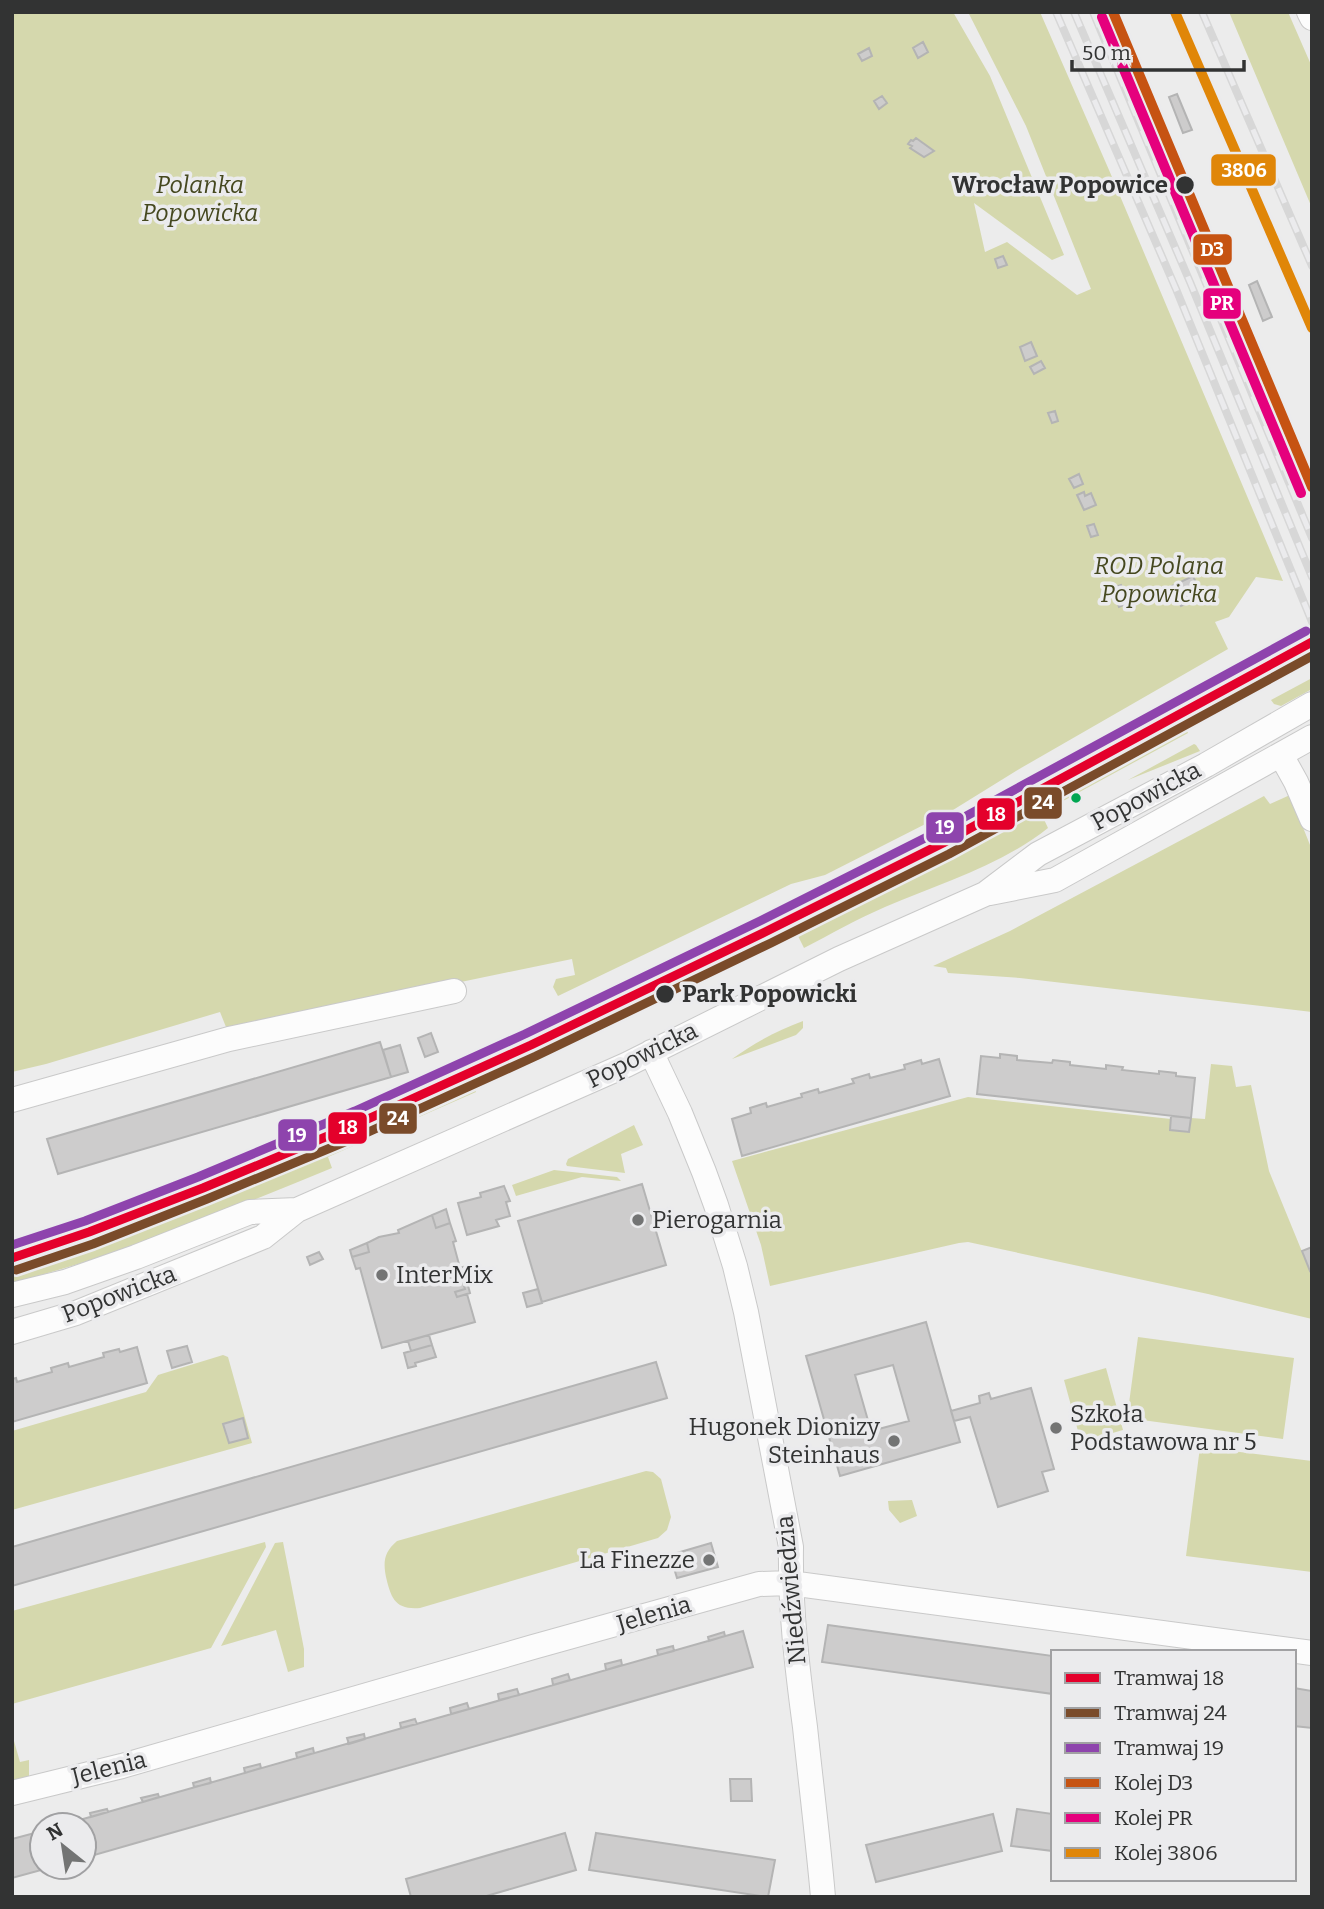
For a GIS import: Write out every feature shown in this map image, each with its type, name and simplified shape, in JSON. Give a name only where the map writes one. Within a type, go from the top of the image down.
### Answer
[{"type":"street","points":[[1309,12],[1312,18]]},
{"type":"street","name":"Popowicka","points":[[985,894],[1038,854],[1206,765],[1312,704]]},
{"type":"street","name":"Popowicka","points":[[12,1332],[76,1313],[263,1237],[297,1210],[651,1052],[839,959],[985,894],[1055,880],[1312,737]]},
{"type":"street","points":[[1281,755],[1312,819]]},
{"type":"street","points":[[12,1100],[229,1038],[454,991]]},
{"type":"street","name":"Niedźwiedzia","points":[[651,1052],[680,1113],[708,1183],[735,1266],[746,1312],[791,1547],[793,1629],[823,1897]]},
{"type":"street","name":"Popowicka","points":[[12,1295],[65,1282],[250,1212],[297,1210]]},
{"type":"street","name":"Jelenia","points":[[12,1793],[122,1766],[759,1584],[790,1583],[1290,1650]]},
{"type":"green space","name":"Park Popowicki","points":[[12,12],[953,12],[990,76],[1064,255],[1052,260],[974,203],[985,252],[1007,242],[1077,295],[1091,289],[1026,126],[968,12],[1040,12],[1283,581],[1256,577],[1229,617],[1215,622],[1228,649],[953,810],[825,875],[791,884],[558,996],[553,987],[556,979],[575,975],[572,959],[336,1008],[226,1027],[220,1012],[12,1072]]},
{"type":"green space","points":[[1229,12],[1288,12],[1312,67],[1312,208]]},
{"type":"green space","points":[[1233,666],[1239,677],[1200,698],[1197,691],[1199,685]]},
{"type":"green space","points":[[1312,678],[1312,689],[1281,706],[1271,700]]},
{"type":"green space","points":[[1171,700],[1188,733],[1041,813],[1048,828],[1030,841],[969,873],[875,912],[804,948],[786,912],[789,903],[837,887],[954,827]]},
{"type":"green space","points":[[1194,744],[1200,751],[1128,780]]},
{"type":"green space","points":[[1290,795],[1312,850],[1312,1012],[1020,978],[948,973],[946,968],[933,966],[1010,931],[1264,796],[1270,804]]},
{"type":"green space","points":[[803,1021],[803,1028],[796,1035],[732,1059],[766,1037]]},
{"type":"green space","points":[[462,1059],[476,1092],[328,1157],[332,1168],[134,1245],[12,1283],[12,1249],[103,1219],[408,1095]]},
{"type":"green space","points":[[1211,1064],[1232,1066],[1236,1087],[1251,1085],[1269,1171],[1312,1276],[1312,1319],[968,1242],[770,1286],[761,1245],[732,1161],[968,1097],[1171,1119],[1170,1130],[1188,1132],[1191,1118],[1205,1119]]},
{"type":"green space","points":[[634,1125],[643,1145],[621,1154],[625,1173],[567,1166],[568,1159]]},
{"type":"green space","points":[[554,1170],[617,1177],[621,1181],[582,1177],[516,1196],[512,1185]]},
{"type":"green space","points":[[1138,1337],[1294,1358],[1283,1439],[1127,1418]]},
{"type":"green space","points":[[223,1355],[228,1357],[252,1443],[12,1510],[12,1431],[146,1392],[158,1375]]},
{"type":"green space","points":[[1106,1368],[1123,1430],[1081,1442],[1064,1380]]},
{"type":"green space","points":[[1200,1447],[1312,1461],[1312,1572],[1186,1556]]},
{"type":"green space","points":[[646,1471],[653,1472],[661,1479],[671,1517],[667,1530],[658,1538],[420,1608],[405,1607],[392,1597],[385,1562],[389,1549],[397,1541]]},
{"type":"green space","points":[[912,1500],[917,1516],[900,1523],[889,1510],[888,1501]]},
{"type":"green space","points":[[265,1542],[266,1547],[211,1648],[12,1704],[12,1611]]},
{"type":"green space","points":[[283,1542],[304,1649],[304,1667],[288,1672],[276,1630],[221,1646],[275,1543]]},
{"type":"green space","points":[[12,1734],[20,1762],[29,1760],[29,1782],[12,1784]]},
{"type":"building","points":[[923,42],[928,52],[918,58],[913,48]]},
{"type":"building","points":[[869,48],[872,56],[862,61],[858,54]]},
{"type":"building","points":[[1177,94],[1192,130],[1183,133],[1169,97]]},
{"type":"building","points":[[882,96],[887,103],[879,109],[874,101]]},
{"type":"building","points":[[916,138],[934,151],[924,157],[910,148],[912,146],[908,144]]},
{"type":"building","points":[[1003,256],[1007,265],[998,268],[995,259]]},
{"type":"building","points":[[1257,281],[1272,317],[1263,321],[1249,285]]},
{"type":"building","points":[[1031,342],[1037,356],[1025,361],[1020,347]]},
{"type":"building","points":[[1041,361],[1045,368],[1034,374],[1030,367]]},
{"type":"building","points":[[1055,411],[1058,421],[1052,423],[1048,413]]},
{"type":"building","points":[[1079,474],[1083,484],[1074,488],[1069,479]]},
{"type":"building","points":[[1084,492],[1085,496],[1091,493],[1096,505],[1084,510],[1077,495]]},
{"type":"building","points":[[1094,524],[1098,535],[1091,537],[1087,526]]},
{"type":"building","points":[[1193,576],[1202,596],[1181,606],[1172,586]]},
{"type":"building","points":[[1121,585],[1128,603],[1119,607],[1112,588]]},
{"type":"building","points":[[431,1033],[438,1052],[425,1057],[418,1038]]},
{"type":"building","points":[[380,1042],[391,1077],[58,1174],[47,1139]]},
{"type":"building","points":[[400,1045],[408,1072],[391,1077],[383,1050]]},
{"type":"building","points":[[1000,1054],[1017,1056],[1017,1060],[1052,1063],[1053,1060],[1106,1069],[1106,1065],[1123,1067],[1122,1070],[1159,1074],[1159,1071],[1195,1078],[1191,1118],[977,1094],[981,1056],[1000,1058]]},
{"type":"building","points":[[939,1059],[950,1096],[742,1156],[732,1119],[751,1113],[750,1108],[766,1103],[767,1107],[802,1097],[801,1094],[818,1089],[819,1093],[854,1083],[852,1079],[869,1074],[870,1078],[905,1069],[904,1065],[921,1060],[922,1064]]},
{"type":"building","points":[[1171,1116],[1191,1118],[1189,1132],[1170,1130]]},
{"type":"building","points":[[642,1184],[666,1265],[542,1302],[518,1221]]},
{"type":"building","points":[[504,1186],[510,1201],[506,1202],[510,1216],[496,1220],[499,1226],[467,1235],[458,1203],[481,1197],[480,1193]]},
{"type":"building","points":[[446,1209],[450,1223],[436,1228],[432,1215]]},
{"type":"building","points":[[432,1215],[436,1228],[450,1223],[460,1268],[449,1271],[451,1276],[460,1273],[465,1289],[455,1292],[457,1297],[467,1294],[475,1322],[382,1348],[360,1268],[356,1269],[352,1257],[369,1252],[367,1243],[379,1237],[399,1233],[398,1230]]},
{"type":"building","points":[[367,1243],[369,1252],[352,1257],[350,1250]]},
{"type":"building","points":[[1312,1247],[1312,1270],[1310,1271],[1302,1251]]},
{"type":"building","points":[[319,1252],[323,1259],[310,1265],[307,1257]]},
{"type":"building","points":[[463,1267],[470,1293],[457,1297],[455,1292],[465,1289],[460,1273],[451,1276],[449,1271]]},
{"type":"building","points":[[538,1289],[542,1303],[527,1307],[523,1293]]},
{"type":"building","points":[[926,1322],[960,1442],[840,1476],[806,1356]],"holes":[[[893,1365],[909,1421],[871,1431],[855,1375]]]},
{"type":"building","points":[[429,1335],[432,1345],[411,1351],[408,1341]]},
{"type":"building","points":[[432,1345],[436,1357],[408,1368],[404,1353]]},
{"type":"building","points":[[187,1346],[192,1362],[172,1368],[167,1351]]},
{"type":"building","points":[[137,1347],[147,1383],[12,1422],[12,1379],[16,1378],[17,1382],[52,1372],[51,1368],[68,1363],[69,1367],[104,1357],[103,1353]]},
{"type":"building","points":[[656,1362],[667,1398],[12,1586],[12,1547]]},
{"type":"building","points":[[1031,1388],[1054,1469],[1042,1472],[1048,1491],[998,1507],[970,1417],[954,1421],[951,1411],[980,1403],[979,1396],[989,1393],[991,1399]]},
{"type":"building","points":[[243,1418],[248,1438],[229,1443],[223,1424]]},
{"type":"building","points":[[711,1543],[718,1567],[677,1578],[670,1555]]},
{"type":"building","points":[[828,1625],[1051,1656],[1051,1694],[822,1662]]},
{"type":"building","points":[[743,1631],[753,1667],[98,1854],[98,1815]]},
{"type":"building","points":[[724,1632],[725,1636],[709,1641],[708,1637]]},
{"type":"building","points":[[673,1646],[674,1651],[658,1655],[657,1650]]},
{"type":"building","points":[[621,1660],[622,1665],[606,1670],[605,1664]]},
{"type":"building","points":[[568,1674],[570,1680],[553,1685],[552,1679]]},
{"type":"building","points":[[1296,1688],[1312,1691],[1312,1728],[1296,1726]]},
{"type":"building","points":[[517,1689],[519,1695],[499,1700],[498,1694]]},
{"type":"building","points":[[467,1703],[469,1709],[451,1714],[450,1708]]},
{"type":"building","points":[[415,1719],[417,1724],[401,1728],[400,1723]]},
{"type":"building","points":[[364,1734],[365,1739],[349,1744],[347,1738]]},
{"type":"building","points":[[313,1748],[314,1753],[297,1758],[296,1753]]},
{"type":"building","points":[[260,1764],[261,1768],[245,1773],[244,1768]]},
{"type":"building","points":[[210,1778],[211,1783],[194,1787],[193,1783]]},
{"type":"building","points":[[730,1779],[751,1779],[752,1801],[731,1801]]},
{"type":"building","points":[[158,1794],[159,1797],[143,1802],[141,1798]]},
{"type":"building","points":[[107,1809],[108,1812],[98,1815],[98,1811]]},
{"type":"building","points":[[1017,1809],[1051,1814],[1051,1851],[1011,1846]]},
{"type":"building","points":[[993,1814],[1002,1851],[876,1882],[866,1845]]},
{"type":"building","points":[[565,1833],[576,1870],[483,1897],[411,1897],[406,1879]]},
{"type":"building","points":[[596,1833],[775,1860],[768,1897],[589,1870]]},
{"type":"building","points":[[28,1835],[28,1874],[12,1878],[12,1839]]},
{"type":"railway","points":[[1056,12],[1176,289],[1312,622]]},
{"type":"railway","points":[[1074,12],[1312,577]]},
{"type":"railway","points":[[1093,12],[1312,538]]},
{"type":"railway","points":[[1202,12],[1312,266]]},
{"type":"tram line","name":"19","points":[[12,1245],[85,1221],[198,1177],[355,1111],[525,1034],[937,832],[1306,631]]},
{"type":"tram line","name":"18","points":[[12,1258],[203,1188],[359,1123],[531,1045],[943,843],[1312,642]]},
{"type":"tram line","name":"24","points":[[16,1270],[93,1244],[207,1199],[364,1134],[536,1056],[949,854],[1312,656]]},
{"type":"rail line","name":"D3","points":[[1113,12],[1312,487]]},
{"type":"rail line","name":"3806","points":[[1175,12],[1312,328]]},
{"type":"rail line","name":"PR","points":[[1102,17],[1301,493]]},
{"type":"place","name":"Wrocław Popowice","points":[[1185,185]]},
{"type":"place","name":"Park Popowicki","points":[[665,994]]},
{"type":"place","name":"Pierogarnia","points":[[638,1220]]},
{"type":"place","name":"InterMix","points":[[382,1275]]},
{"type":"place","name":"Szkoła Podstawowa nr 5","points":[[1056,1428]]},
{"type":"place","name":"Hugonek Dionizy Steinhaus","points":[[894,1441]]},
{"type":"place","name":"La Finezze","points":[[709,1560]]},
{"type":"park label","name":"Polanka Popowicka","points":[[200,199]]},
{"type":"park label","name":"ROD Polana Popowicka","points":[[1159,580]]}]
